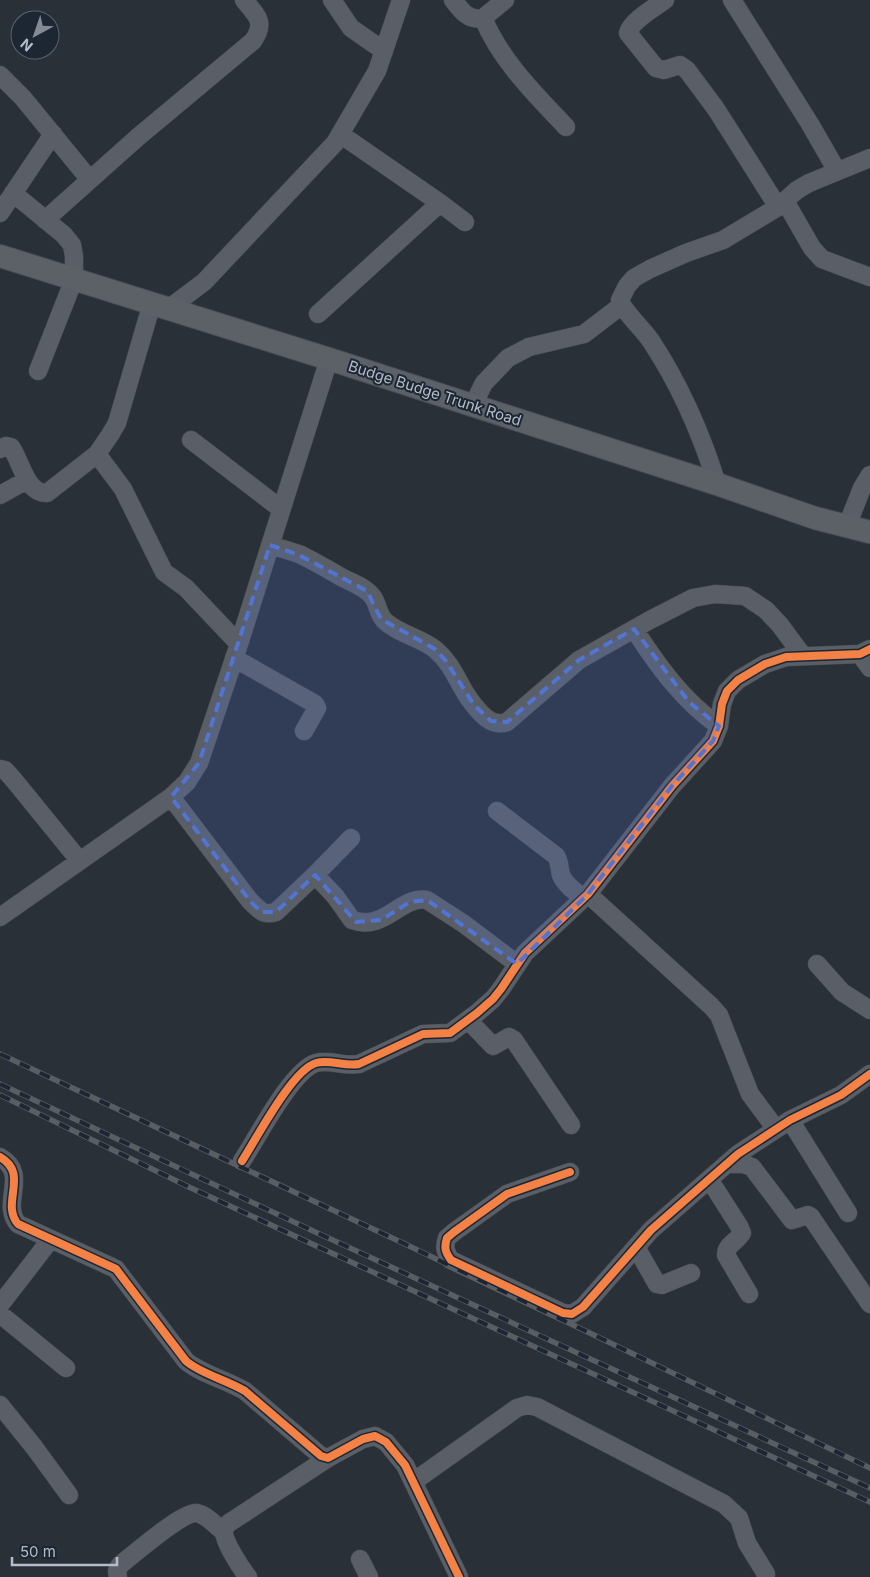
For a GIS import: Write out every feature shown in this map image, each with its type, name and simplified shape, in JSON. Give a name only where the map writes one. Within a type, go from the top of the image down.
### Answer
[{"type":"main road","name":"Budge Budge Trunk Road","points":[[0,256],[473,405],[717,484],[815,518],[870,532]]},
{"type":"street","points":[[45,220],[253,41],[261,25],[244,0]]},
{"type":"street","points":[[332,0],[351,28],[384,51]]},
{"type":"street","points":[[0,450],[6,446],[11,447],[27,480],[41,493],[47,493],[97,454],[117,423],[160,306],[204,282],[335,143],[377,71],[401,0]]},
{"type":"street","points":[[453,0],[473,19],[482,18],[505,0]]},
{"type":"street","points":[[732,0],[838,172]]},
{"type":"street","points":[[657,2],[634,23],[628,33],[656,68],[664,70],[680,65],[687,70],[812,248],[822,259],[870,277]]},
{"type":"street","points":[[482,18],[490,35],[508,62],[566,127]]},
{"type":"street","points":[[0,75],[23,98],[90,180]]},
{"type":"street","points":[[0,213],[53,134]]},
{"type":"street","points":[[340,134],[465,222]]},
{"type":"street","points":[[717,484],[702,438],[671,374],[643,331],[622,305],[620,300],[621,294],[634,278],[670,260],[722,240],[782,204],[808,183],[870,158]]},
{"type":"street","points":[[13,192],[64,235],[72,245],[75,261],[74,279],[38,371]]},
{"type":"street","points":[[318,314],[440,203]]},
{"type":"street","points":[[473,405],[484,383],[508,358],[529,347],[584,334],[622,305]]},
{"type":"street","points":[[0,917],[171,797],[187,782],[199,763],[329,359]]},
{"type":"street","points":[[191,440],[281,509]]},
{"type":"street","points":[[97,454],[124,489],[164,572],[186,588],[236,651],[315,704],[317,708],[304,731]]},
{"type":"street","points":[[847,526],[862,488],[870,474]]},
{"type":"street","points":[[0,496],[27,480]]},
{"type":"street","points":[[270,545],[299,554],[354,582],[366,591],[376,602],[377,611],[381,619],[407,636],[435,649],[455,672],[464,692],[482,715],[491,721],[501,724],[506,722],[580,660],[693,598],[715,594],[744,596],[766,610],[780,625],[803,656]]},
{"type":"street","points":[[634,629],[657,665],[689,702],[719,726]]},
{"type":"street","points":[[242,1161],[289,1086],[306,1068],[321,1062],[354,1066],[424,1034],[450,1033],[492,999],[525,953],[585,896],[672,786],[713,741],[719,726],[722,704],[727,691],[738,680],[765,664],[786,657],[866,657]]},
{"type":"street","points":[[0,769],[5,770],[13,779],[79,860]]},
{"type":"street","points":[[171,797],[250,901],[261,912],[268,914],[276,912],[351,838]]},
{"type":"street","points":[[497,811],[556,856],[560,862],[562,876],[566,883],[585,896],[712,1006],[719,1015],[750,1094],[783,1125],[848,1213]]},
{"type":"street","points":[[315,875],[335,896],[352,920],[356,922],[376,921],[387,917],[410,902],[420,899],[427,900],[464,924],[517,964]]},
{"type":"street","points":[[818,964],[842,992],[870,1010]]},
{"type":"street","points":[[468,1020],[493,1046],[509,1037],[514,1040],[571,1125]]},
{"type":"street","points":[[570,1172],[518,1189],[497,1200],[448,1238],[445,1246],[446,1254],[451,1260],[563,1313],[572,1314],[583,1307],[651,1230],[738,1154],[783,1125],[841,1095],[870,1074]]},
{"type":"street","points":[[0,1157],[10,1166],[14,1178],[10,1211],[11,1218],[18,1224],[116,1269],[186,1361],[193,1367],[245,1391],[321,1456],[328,1458]]},
{"type":"street","points":[[726,1164],[743,1164],[752,1167],[792,1220],[805,1216],[811,1217],[870,1304]]},
{"type":"street","points":[[709,1179],[742,1233],[739,1238],[729,1245],[726,1255],[749,1294]]},
{"type":"street","points":[[0,1305],[51,1239]]},
{"type":"street","points":[[636,1247],[658,1284],[662,1285],[691,1273]]},
{"type":"street","points":[[0,1314],[66,1368]]},
{"type":"street","points":[[0,1405],[69,1495]]},
{"type":"street","points":[[414,1482],[517,1408],[527,1405],[537,1407],[724,1504],[740,1518],[747,1543],[766,1574]]},
{"type":"street","points":[[248,1577],[235,1559],[224,1532],[224,1527],[328,1458],[363,1439],[375,1436],[386,1442],[405,1465],[459,1577]]},
{"type":"street","points":[[118,1577],[117,1571],[120,1565],[172,1524],[194,1513],[202,1515],[224,1532]]},
{"type":"street","points":[[360,1559],[369,1577]]},
{"type":"highlighted area","points":[[270,545],[299,555],[367,591],[381,619],[435,649],[446,661],[474,705],[491,721],[507,722],[579,660],[634,629],[689,702],[719,726],[713,741],[672,786],[588,894],[517,964],[427,900],[410,902],[381,920],[356,922],[315,875],[276,912],[261,912],[250,901],[171,797],[199,763]]},
{"type":"railway","points":[[0,1054],[405,1244],[870,1468]]},
{"type":"railway","points":[[0,1084],[870,1488]]},
{"type":"railway","points":[[0,1095],[191,1188],[870,1502]]},
{"type":"cycle path","points":[[242,1161],[286,1091],[307,1068],[321,1062],[348,1065],[359,1064],[423,1034],[450,1033],[493,999],[525,953],[588,894],[672,786],[713,741],[719,726],[722,704],[727,691],[738,680],[765,664],[786,657],[860,654],[870,649]]},
{"type":"cycle path","points":[[570,1172],[507,1194],[454,1232],[447,1238],[446,1244],[446,1252],[451,1260],[563,1313],[572,1314],[583,1307],[651,1230],[738,1154],[790,1120],[841,1095],[870,1074]]},
{"type":"cycle path","points":[[0,1157],[9,1164],[13,1172],[12,1207],[13,1216],[18,1224],[116,1269],[186,1361],[192,1366],[245,1391],[321,1456],[328,1458],[363,1439],[375,1436],[386,1442],[405,1465],[459,1577]]}]
